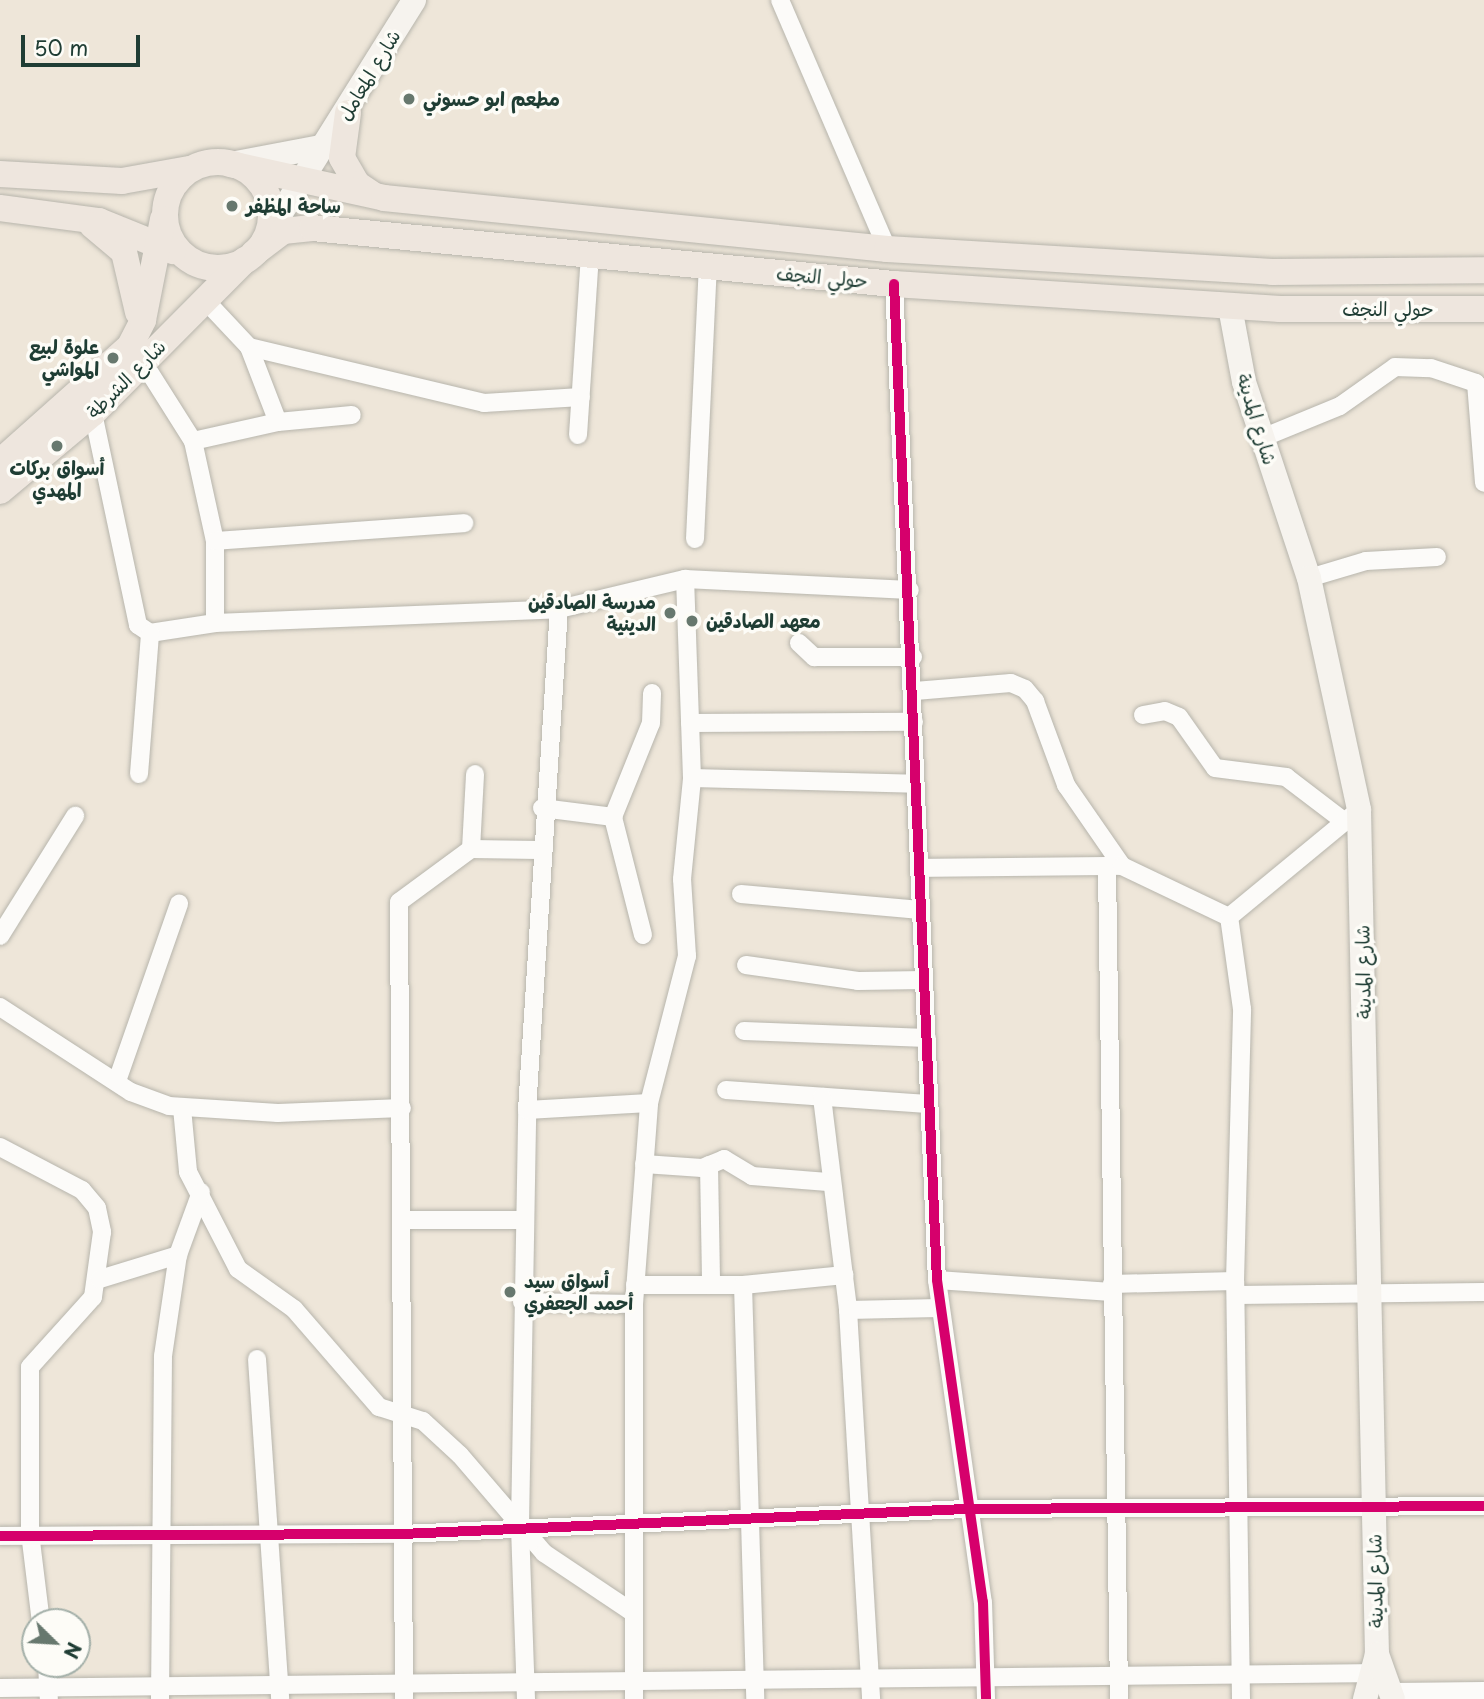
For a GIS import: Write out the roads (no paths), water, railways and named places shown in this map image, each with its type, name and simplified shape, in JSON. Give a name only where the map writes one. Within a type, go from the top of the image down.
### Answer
[{"type":"main road","name":"شارع المعامل","points":[[254,252],[301,176],[348,113],[414,0]]},
{"type":"main road","points":[[348,113],[341,158],[357,184],[384,198]]},
{"type":"main road","points":[[0,174],[121,181],[321,147]]},
{"type":"main road","points":[[0,208],[78,216],[159,243],[190,260],[218,268],[254,252],[270,218],[266,194],[252,175],[217,164]]},
{"type":"main road","points":[[190,260],[172,242],[166,204],[179,178],[217,164],[301,176],[384,198],[887,248],[1272,272],[1484,270]]},
{"type":"main road","name":"شارع الشرطة","points":[[0,491],[93,413],[136,354],[166,204]]},
{"type":"main road","points":[[78,216],[124,252],[135,278],[138,318],[136,354]]},
{"type":"main road","name":"حولي النجف","points":[[254,252],[283,231],[312,228],[932,287],[1230,307],[1484,309]]},
{"type":"main road","points":[[887,248],[899,262],[893,284]]},
{"type":"main road","points":[[932,287],[923,268],[934,251]]},
{"type":"main road","name":"شارع الشرطة","points":[[0,462],[204,299],[254,252]]},
{"type":"main road","name":"شارع المدينة","points":[[1230,307],[1262,438],[1309,578],[1351,750],[1371,1294],[1373,1510],[1384,1678],[1365,1699]]},
{"type":"street","points":[[780,0],[887,248]]},
{"type":"street","points":[[578,435],[590,254]]},
{"type":"street","points":[[695,539],[708,267]]},
{"type":"street","points":[[893,284],[915,691],[915,784],[937,1280],[966,1509],[982,1602],[986,1699]]},
{"type":"street","points":[[204,299],[249,347],[278,422]]},
{"type":"street","points":[[249,347],[484,403],[580,397]]},
{"type":"street","points":[[136,354],[193,441],[215,541],[215,623]]},
{"type":"street","points":[[1262,438],[1340,406],[1395,368],[1431,368],[1476,383],[1484,483]]},
{"type":"street","points":[[93,413],[138,625],[150,633],[215,623],[559,609],[685,579],[910,590]]},
{"type":"street","points":[[193,441],[278,422],[352,415]]},
{"type":"street","points":[[215,541],[464,523]]},
{"type":"street","points":[[1309,578],[1366,561],[1437,557]]},
{"type":"street","points":[[634,1699],[632,1612],[635,1285],[649,1103],[687,956],[682,879],[692,778],[685,579]]},
{"type":"street","points":[[527,1690],[520,1525],[527,1110],[541,808],[556,703],[559,609]]},
{"type":"street","points":[[139,774],[150,633]]},
{"type":"street","points":[[799,643],[814,657],[912,657]]},
{"type":"street","points":[[915,691],[1011,683],[1025,689],[1035,701],[1066,785],[1114,866],[1112,1288],[1119,1699]]},
{"type":"street","points":[[643,935],[613,817],[651,723],[652,693]]},
{"type":"street","points":[[1143,715],[1165,711],[1179,717],[1215,768],[1286,777],[1352,816],[1229,916]]},
{"type":"street","points":[[690,723],[914,722]]},
{"type":"street","points":[[471,849],[475,774]]},
{"type":"street","points":[[692,778],[915,784]]},
{"type":"street","points":[[541,808],[613,817]]},
{"type":"street","points":[[0,936],[75,816]]},
{"type":"street","points":[[405,1691],[399,902],[471,849],[539,850]]},
{"type":"street","points":[[919,868],[1114,866],[1229,916]]},
{"type":"street","points":[[741,894],[920,910]]},
{"type":"street","points":[[117,1081],[179,904]]},
{"type":"street","points":[[1229,916],[1242,1009],[1236,1288],[1241,1699]]},
{"type":"street","points":[[746,965],[858,981],[923,980]]},
{"type":"street","points":[[0,1007],[143,1098],[182,1108],[402,1108]]},
{"type":"street","points":[[744,1031],[927,1038]]},
{"type":"street","points":[[726,1090],[928,1104]]},
{"type":"street","points":[[822,1097],[828,1182],[845,1275],[848,1310],[863,1513],[871,1699]]},
{"type":"street","points":[[527,1110],[649,1103]]},
{"type":"street","points":[[182,1108],[188,1172],[201,1192],[232,1262],[294,1309],[373,1402],[429,1426],[460,1455],[544,1553],[600,1584],[610,1599],[632,1612]]},
{"type":"street","points":[[0,1147],[91,1198],[101,1220],[100,1279],[80,1318],[32,1361],[30,1533],[39,1608]]},
{"type":"street","points":[[645,1164],[709,1164],[724,1159],[752,1176],[828,1182]]},
{"type":"street","points":[[709,1164],[712,1285]]},
{"type":"street","points":[[160,1692],[161,1390],[178,1255],[201,1192]]},
{"type":"street","points":[[403,1220],[524,1220]]},
{"type":"street","points":[[100,1279],[178,1255]]},
{"type":"street","points":[[635,1285],[743,1285],[845,1275]]},
{"type":"street","points":[[937,1280],[1112,1288],[1236,1288],[1371,1294],[1484,1292]]},
{"type":"street","points":[[743,1285],[753,1516],[755,1699]]},
{"type":"street","points":[[522,1302],[634,1304]]},
{"type":"street","points":[[848,1310],[939,1308]]},
{"type":"street","points":[[257,1359],[280,1692]]},
{"type":"street","points":[[0,1536],[30,1533],[402,1534],[520,1525],[966,1509],[1373,1510],[1484,1506]]},
{"type":"street","points":[[0,1688],[49,1693],[527,1690],[634,1681],[1240,1674],[1384,1678],[1484,1691]]},
{"type":"place","name":"مطعم ابو حسوني","points":[[409,99]]},
{"type":"place","name":"ساحة المظفر","points":[[232,206]]},
{"type":"place","name":"علوة لبيع المواشي","points":[[113,358]]},
{"type":"place","name":"أسواق بركات المهدي","points":[[57,446]]},
{"type":"place","name":"مدرسة الصادقين الدينية","points":[[670,613]]},
{"type":"place","name":"معهد الصادقين","points":[[692,621]]},
{"type":"place","name":"أسواق سيد أحمد الجعفري","points":[[510,1292]]}]
